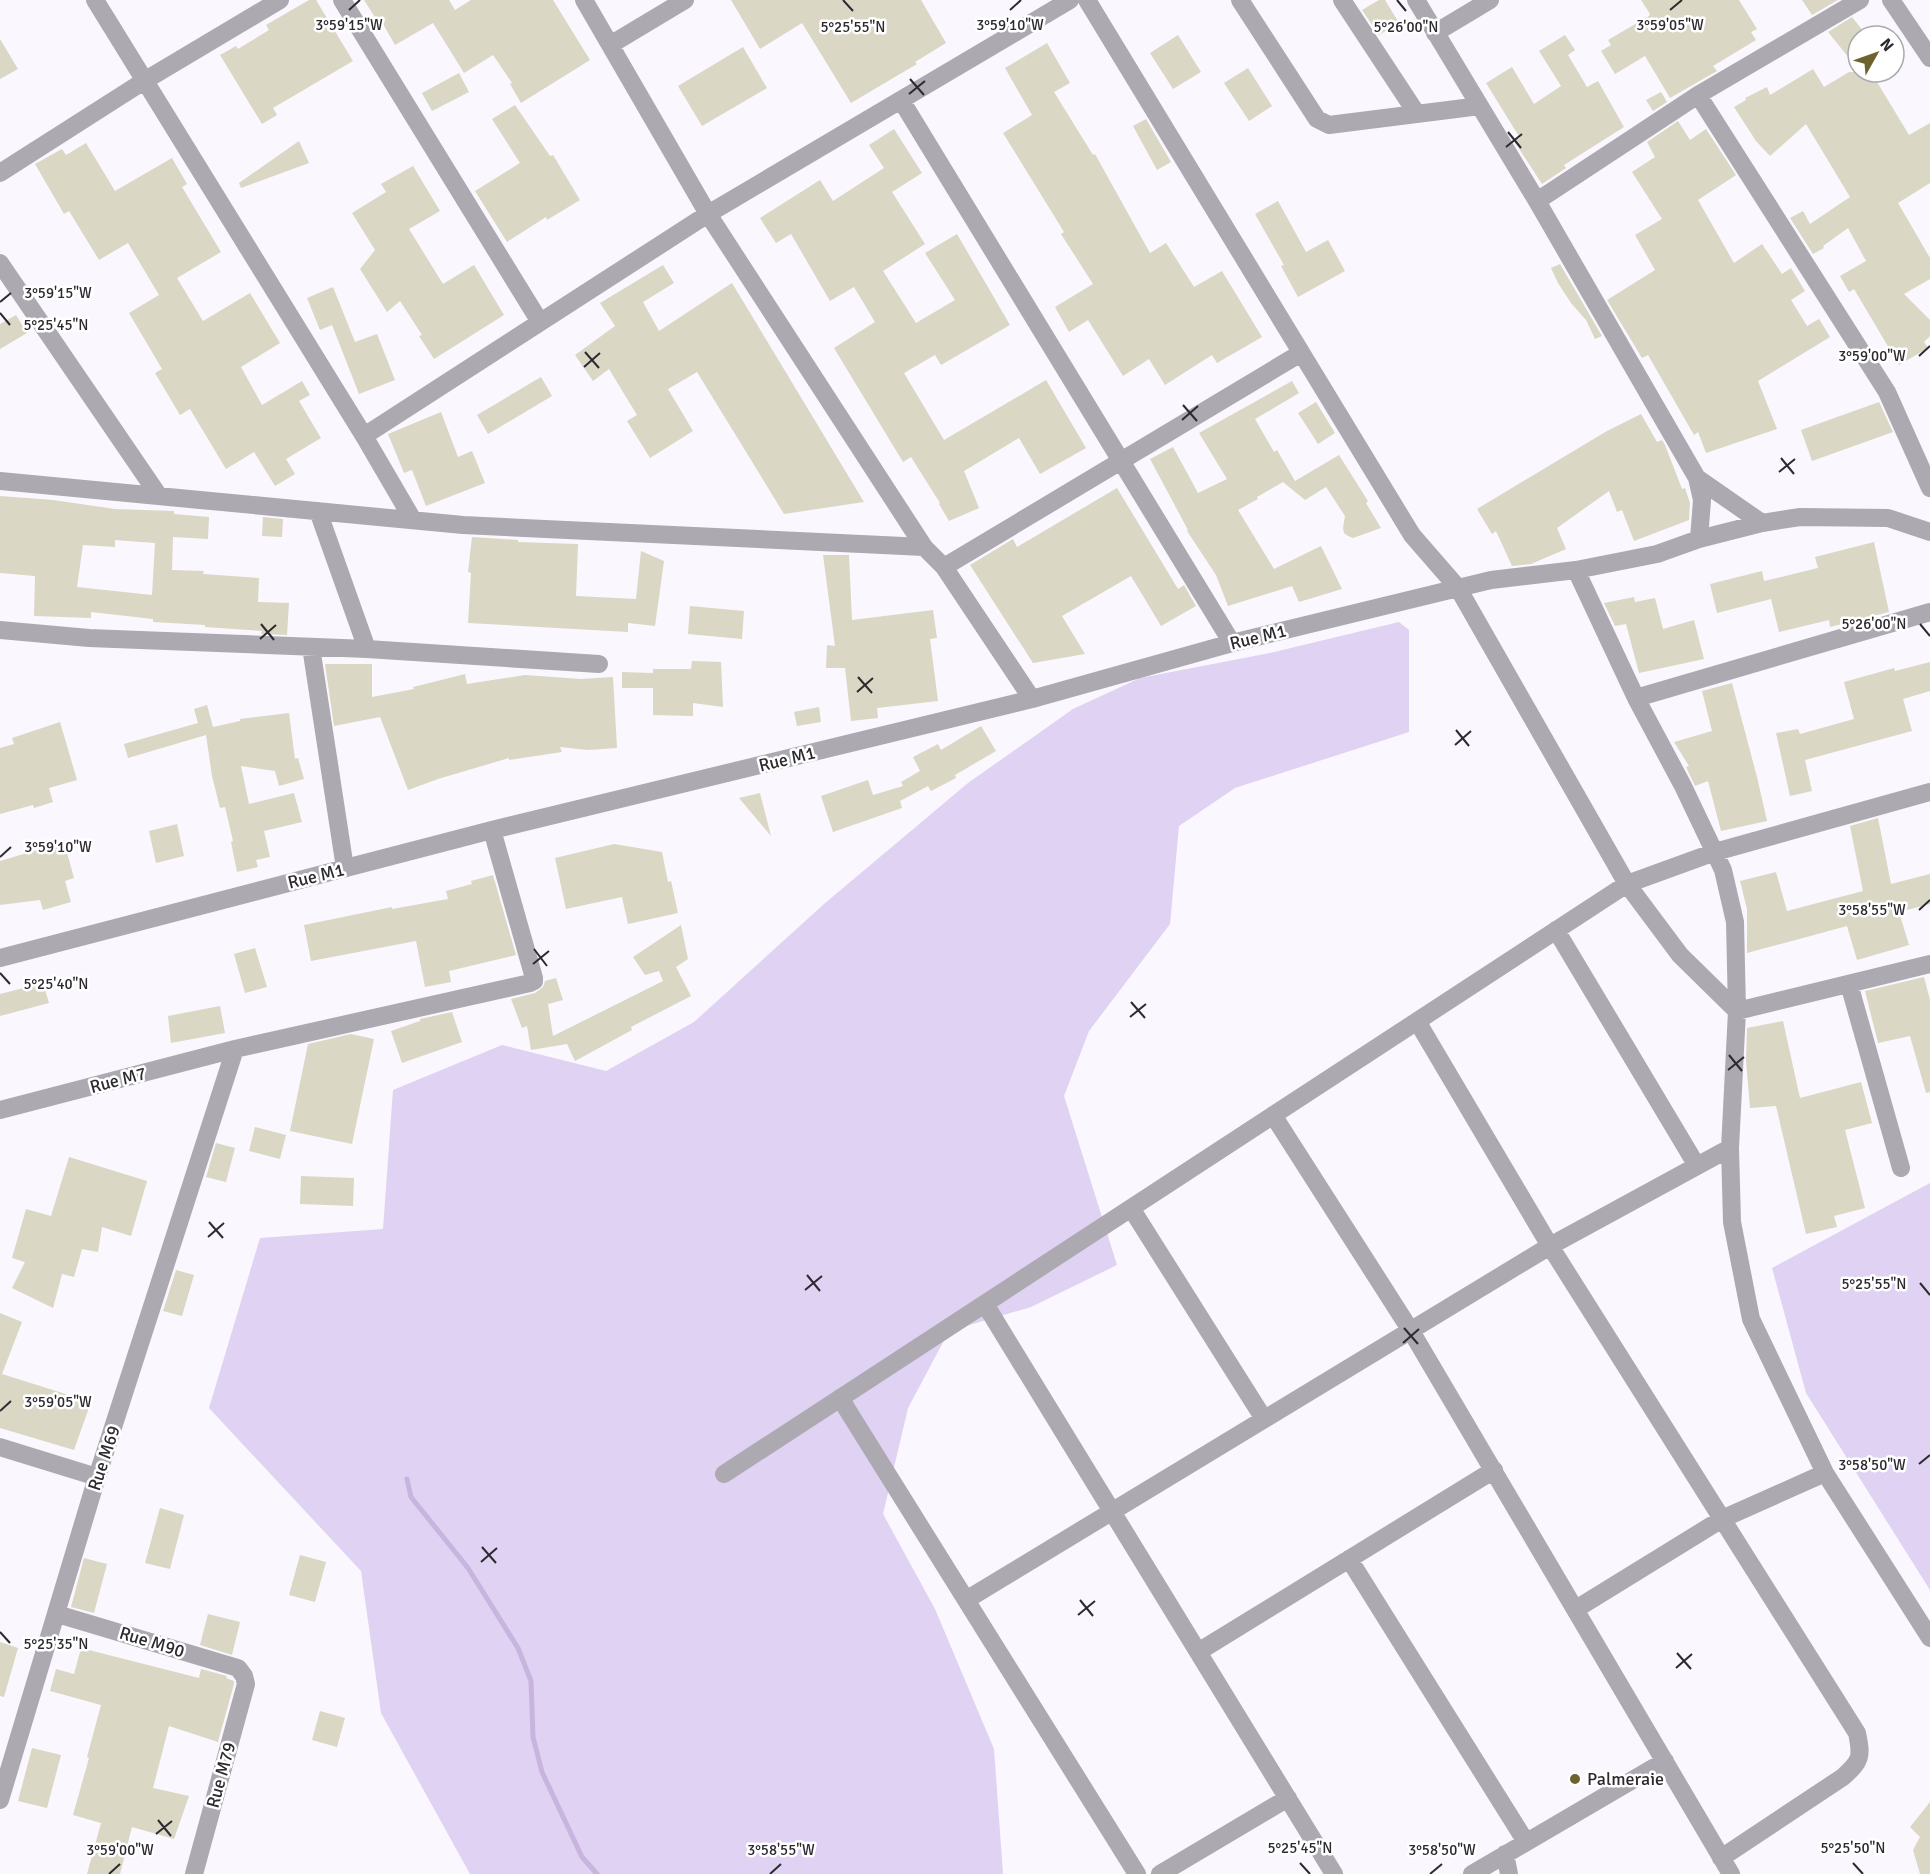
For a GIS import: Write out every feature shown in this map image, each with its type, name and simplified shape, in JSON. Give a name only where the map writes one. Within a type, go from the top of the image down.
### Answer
[{"type":"street","points":[[95,0],[364,436],[413,520]]},
{"type":"street","points":[[0,173],[144,81],[280,0]]},
{"type":"street","points":[[342,0],[540,322]]},
{"type":"street","points":[[584,0],[708,214],[924,547],[944,567],[1032,699]]},
{"type":"street","points":[[610,45],[685,0]]},
{"type":"street","points":[[364,436],[708,214],[1070,0]]},
{"type":"street","points":[[1087,0],[1412,535],[1458,588],[1628,884],[1680,955],[1737,1011]]},
{"type":"street","points":[[1240,0],[1317,119],[1329,125],[1480,106]]},
{"type":"street","points":[[1342,0],[1417,114]]},
{"type":"street","points":[[1416,0],[1537,201],[1697,478],[1702,500],[1699,539]]},
{"type":"street","points":[[1435,33],[1490,0]]},
{"type":"street","points":[[1537,201],[1698,94],[1860,0]]},
{"type":"street","points":[[1891,0],[1930,58]]},
{"type":"street","points":[[1698,94],[1887,392],[1930,488]]},
{"type":"street","points":[[901,100],[1233,643]]},
{"type":"street","points":[[0,263],[159,496]]},
{"type":"street","points":[[944,567],[1301,353]]},
{"type":"street","points":[[1697,478],[1762,523]]},
{"type":"street","points":[[0,481],[463,525],[924,547]]},
{"type":"street","points":[[318,511],[367,649]]},
{"type":"street","name":"Rue M1","points":[[0,958],[492,830],[1032,699],[1233,643],[1491,580],[1576,570],[1658,554],[1699,539],[1762,523],[1800,517],[1887,518],[1930,532]]},
{"type":"street","points":[[1576,570],[1636,698],[1715,852],[1723,870],[1735,921],[1737,1011],[1730,1148],[1732,1222],[1751,1320],[1825,1473],[1930,1638]]},
{"type":"street","points":[[1636,698],[1930,612]]},
{"type":"street","points":[[0,630],[89,638],[367,649],[599,663]]},
{"type":"street","points":[[311,647],[345,868]]},
{"type":"street","points":[[724,1474],[1628,884],[1715,852],[1930,792]]},
{"type":"street","name":"Rue M7","points":[[0,1110],[235,1049],[534,981],[492,830]]},
{"type":"street","points":[[1556,930],[1697,1166]]},
{"type":"street","points":[[1737,1011],[1930,964]]},
{"type":"street","points":[[1850,984],[1901,1168]]},
{"type":"street","points":[[1418,1021],[1550,1246],[1857,1733],[1861,1751],[1857,1764],[1843,1778],[1721,1858]]},
{"type":"street","name":"Rue M69","points":[[0,1800],[97,1477],[235,1049]]},
{"type":"street","points":[[1273,1115],[1412,1331],[1731,1874]]},
{"type":"street","points":[[966,1600],[1550,1246],[1730,1148]]},
{"type":"street","points":[[1131,1208],[1264,1419]]},
{"type":"street","points":[[985,1304],[1335,1874]]},
{"type":"street","points":[[840,1398],[1137,1874]]},
{"type":"street","points":[[0,1448],[97,1477]]},
{"type":"street","points":[[1198,1652],[1494,1470]]},
{"type":"street","points":[[1576,1609],[1722,1520],[1825,1473]]},
{"type":"street","points":[[1349,1559],[1526,1842]]},
{"type":"street","name":"Rue M90","points":[[57,1614],[238,1668],[244,1676]]},
{"type":"street","name":"Rue M79","points":[[194,1874],[246,1684],[244,1676]]},
{"type":"street","points":[[1472,1874],[1665,1761]]},
{"type":"street","points":[[1160,1874],[1288,1798]]},
{"type":"street","points":[[1505,1854],[1509,1874]]},
{"type":"shaded area","points":[[1399,622],[1409,630],[1409,732],[1235,788],[1179,826],[1170,924],[1089,1031],[1064,1096],[1117,1265],[1031,1307],[949,1331],[908,1408],[883,1514],[935,1609],[994,1749],[1003,1874],[470,1874],[381,1713],[361,1571],[209,1408],[260,1238],[383,1229],[393,1090],[502,1045],[606,1071],[694,1022],[824,904],[968,783],[1073,709],[1140,678],[1270,653]]},
{"type":"shaded area","points":[[1930,1183],[1930,1590],[1806,1393],[1772,1268]]},
{"type":"building","points":[[309,0],[316,0],[353,61],[273,108],[277,115],[262,124],[220,55],[236,46],[238,49],[269,30],[266,25]]},
{"type":"building","points":[[364,0],[449,0],[455,10],[471,0],[553,0],[590,60],[521,103],[510,84],[512,83],[493,55],[464,73],[433,23],[395,45],[379,17],[376,19]]},
{"type":"building","points":[[731,0],[921,0],[946,43],[915,62],[917,64],[851,103],[802,23],[760,49]]},
{"type":"building","points":[[1379,0],[1385,0],[1399,23],[1379,35],[1362,10]]},
{"type":"building","points":[[1641,0],[1739,0],[1757,29],[1751,32],[1756,40],[1713,66],[1717,71],[1670,98],[1645,56],[1615,74],[1601,51],[1611,45],[1608,40],[1649,16]]},
{"type":"building","points":[[1802,0],[1838,0],[1812,15]]},
{"type":"building","points":[[1852,17],[1858,24],[1846,24],[1846,54],[1828,32]]},
{"type":"building","points":[[1178,35],[1201,72],[1173,89],[1150,53]]},
{"type":"building","points":[[1565,35],[1575,50],[1568,55],[1587,87],[1598,81],[1624,127],[1564,165],[1566,168],[1542,184],[1514,141],[1520,138],[1486,83],[1512,67],[1534,104],[1561,86],[1539,51]]},
{"type":"building","points":[[0,39],[18,69],[0,79]]},
{"type":"building","points":[[1047,43],[1070,83],[1054,92],[1093,155],[1095,154],[1150,253],[1166,243],[1194,287],[1222,271],[1262,337],[1217,363],[1212,355],[1165,385],[1149,359],[1123,376],[1088,320],[1069,332],[1055,307],[1093,284],[1061,234],[1064,232],[1003,133],[1032,115],[1005,68]]},
{"type":"building","points":[[743,47],[767,88],[702,126],[678,86]]},
{"type":"building","points":[[1248,68],[1272,106],[1249,121],[1224,83]]},
{"type":"building","points":[[1813,69],[1824,87],[1846,74],[1846,84],[1878,84],[1909,135],[1930,123],[1930,183],[1898,203],[1930,258],[1930,279],[1904,294],[1930,320],[1930,336],[1924,342],[1928,348],[1899,365],[1854,289],[1849,292],[1840,276],[1866,261],[1848,228],[1813,254],[1790,218],[1803,211],[1810,224],[1850,197],[1806,124],[1770,156],[1756,141],[1734,107],[1746,100],[1745,98],[1767,87],[1770,95]]},
{"type":"building","points":[[459,73],[469,92],[432,111],[422,93]]},
{"type":"building","points":[[1661,92],[1667,102],[1653,111],[1646,100]]},
{"type":"building","points":[[515,105],[550,156],[553,155],[580,200],[547,220],[546,217],[507,242],[475,191],[520,163],[492,119]]},
{"type":"building","points":[[1146,119],[1171,162],[1157,170],[1133,126]]},
{"type":"building","points":[[1678,121],[1690,140],[1706,129],[1736,175],[1698,200],[1734,263],[1762,244],[1782,274],[1791,268],[1805,291],[1791,300],[1807,326],[1819,319],[1830,337],[1758,381],[1777,429],[1706,453],[1698,432],[1694,435],[1648,355],[1642,358],[1607,300],[1655,270],[1635,235],[1662,219],[1632,172],[1655,157],[1647,142]]},
{"type":"building","points":[[894,129],[922,173],[892,192],[925,244],[883,271],[916,323],[955,300],[925,253],[957,234],[1010,325],[941,365],[935,355],[904,373],[944,440],[1046,380],[1086,448],[1040,474],[1019,438],[964,471],[979,508],[949,521],[911,457],[903,462],[834,348],[875,322],[854,287],[830,301],[791,234],[776,243],[760,218],[820,180],[833,201],[884,168],[869,145]]},
{"type":"building","points":[[299,141],[309,163],[241,188],[239,183]]},
{"type":"building","points":[[86,143],[115,191],[172,158],[187,184],[182,187],[221,252],[177,278],[203,321],[250,293],[280,343],[241,367],[262,405],[302,381],[310,395],[299,401],[321,438],[286,459],[295,474],[275,486],[254,452],[226,469],[190,409],[180,415],[155,373],[162,369],[129,313],[159,295],[128,243],[99,260],[69,211],[64,214],[35,164],[62,149],[66,155]]},
{"type":"building","points":[[413,166],[440,211],[409,229],[443,284],[474,265],[504,315],[434,359],[400,301],[387,312],[360,269],[375,250],[352,213],[386,192],[381,184]]},
{"type":"building","points":[[1278,201],[1306,252],[1328,240],[1345,271],[1298,297],[1281,266],[1284,265],[1255,214]]},
{"type":"building","points":[[1560,264],[1602,336],[1595,339],[1586,320],[1558,283],[1551,268]]},
{"type":"building","points":[[663,265],[674,283],[643,302],[659,331],[732,283],[864,502],[784,514],[697,372],[668,389],[693,431],[650,458],[627,421],[637,415],[609,369],[593,381],[575,355],[615,326],[600,303]]},
{"type":"building","points":[[333,287],[355,342],[377,334],[395,380],[359,394],[332,325],[320,330],[307,298]]},
{"type":"building","points":[[16,315],[27,333],[0,349],[0,324]]},
{"type":"building","points":[[541,377],[552,396],[488,434],[477,415]]},
{"type":"building","points":[[1292,381],[1299,393],[1255,419],[1274,452],[1277,450],[1295,481],[1339,455],[1368,501],[1366,503],[1381,528],[1353,538],[1348,536],[1344,533],[1343,528],[1345,516],[1326,487],[1305,500],[1283,482],[1238,510],[1274,569],[1321,546],[1342,589],[1299,602],[1292,586],[1228,606],[1216,575],[1187,531],[1150,459],[1173,447],[1198,493],[1227,479],[1199,433]]},
{"type":"building","points":[[1316,402],[1335,433],[1318,444],[1298,413]]},
{"type":"building","points":[[1879,402],[1893,432],[1812,461],[1801,430]]},
{"type":"building","points":[[441,412],[458,457],[472,451],[485,483],[426,506],[412,470],[404,473],[388,434]]},
{"type":"building","points":[[1641,414],[1657,442],[1662,440],[1665,445],[1682,489],[1685,488],[1690,503],[1689,520],[1634,541],[1622,510],[1617,512],[1609,491],[1557,528],[1566,549],[1531,564],[1512,566],[1496,531],[1492,534],[1477,509],[1607,431]]},
{"type":"building","points":[[1117,488],[1178,589],[1184,585],[1196,606],[1161,626],[1131,576],[1062,616],[1085,654],[1033,663],[970,565],[1013,539],[1017,547]]},
{"type":"building","points":[[0,496],[53,500],[115,509],[174,511],[174,514],[209,517],[208,539],[173,537],[172,570],[204,571],[203,574],[259,578],[258,602],[289,603],[287,635],[261,634],[262,631],[205,627],[205,625],[153,622],[153,619],[91,612],[91,618],[34,616],[35,576],[0,573]],"holes":[[[115,540],[155,543],[152,595],[77,587],[83,545],[115,547]]]},
{"type":"building","points":[[263,517],[283,519],[282,537],[262,536]]},
{"type":"building","points":[[472,537],[518,540],[518,542],[578,544],[576,596],[636,599],[641,551],[664,561],[655,626],[628,623],[628,632],[468,623],[471,573],[468,572]]},
{"type":"building","points":[[1874,542],[1889,612],[1830,627],[1829,620],[1779,632],[1771,599],[1717,613],[1710,584],[1762,571],[1764,581],[1818,568],[1815,557]]},
{"type":"building","points":[[823,555],[849,555],[852,620],[933,610],[937,638],[930,639],[938,701],[877,708],[878,718],[851,721],[845,668],[826,668],[827,645],[835,646]]},
{"type":"building","points":[[1634,597],[1635,602],[1655,598],[1663,629],[1694,620],[1704,659],[1639,673],[1626,624],[1615,626],[1604,603]]},
{"type":"building","points":[[690,606],[744,611],[742,639],[688,634]]},
{"type":"building","points":[[692,661],[721,662],[723,707],[693,703],[693,716],[653,715],[653,688],[622,688],[622,672],[653,673],[653,669],[691,669]]},
{"type":"building","points":[[1930,662],[1930,691],[1903,699],[1912,731],[1805,760],[1812,791],[1790,796],[1776,733],[1798,729],[1800,734],[1854,719],[1844,682],[1894,668],[1895,671]]},
{"type":"building","points":[[325,664],[372,664],[372,697],[414,689],[413,687],[465,674],[467,684],[525,675],[581,679],[613,677],[617,748],[588,750],[560,747],[562,752],[509,760],[509,758],[408,790],[380,717],[334,726]]},
{"type":"building","points":[[1732,683],[1767,821],[1721,831],[1708,781],[1695,786],[1686,767],[1689,766],[1674,742],[1712,731],[1702,691]]},
{"type":"building","points":[[207,705],[213,727],[240,721],[240,719],[289,713],[295,759],[298,758],[304,779],[279,786],[275,771],[241,766],[249,804],[294,793],[302,822],[264,831],[270,857],[256,860],[258,867],[237,872],[225,807],[220,808],[212,776],[206,735],[128,758],[124,744],[198,723],[194,709]]},
{"type":"building","points":[[819,707],[821,722],[797,726],[794,712]]},
{"type":"building","points":[[60,722],[77,780],[49,788],[53,802],[0,814],[0,748],[14,744],[12,738]]},
{"type":"building","points":[[981,726],[996,751],[955,775],[956,778],[931,791],[928,786],[900,801],[902,808],[833,832],[821,796],[868,780],[873,795],[903,786],[901,782],[920,771],[913,757],[938,744],[941,750]]},
{"type":"building","points":[[760,793],[771,836],[739,798]]},
{"type":"building","points":[[1878,818],[1891,884],[1930,874],[1930,904],[1899,912],[1909,945],[1857,960],[1847,926],[1747,953],[1747,909],[1740,881],[1776,872],[1787,911],[1863,891],[1850,826]]},
{"type":"building","points":[[177,824],[184,856],[156,863],[149,831]]},
{"type":"building","points":[[64,842],[74,878],[65,881],[71,902],[43,910],[40,900],[0,905],[0,861]]},
{"type":"building","points":[[614,844],[662,852],[668,882],[671,881],[678,913],[628,924],[622,897],[566,909],[555,858]]},
{"type":"building","points":[[493,875],[516,955],[449,971],[451,982],[425,987],[416,941],[311,961],[304,925],[392,907],[392,909],[448,899],[446,891]]},
{"type":"building","points":[[681,925],[688,959],[676,967],[691,996],[631,1027],[632,1030],[575,1061],[567,1044],[531,1050],[527,1026],[522,1028],[511,999],[535,993],[543,987],[545,981],[556,978],[563,1000],[548,1004],[553,1036],[663,981],[659,971],[645,975],[633,957]]},
{"type":"building","points":[[255,948],[267,987],[245,993],[234,954]]},
{"type":"building","points":[[1924,977],[1930,1000],[1930,1092],[1926,1093],[1910,1036],[1878,1043],[1865,991]]},
{"type":"building","points":[[43,983],[49,1003],[0,1016],[0,994]]},
{"type":"building","points":[[220,1006],[225,1033],[171,1043],[168,1016]]},
{"type":"building","points":[[452,1012],[462,1042],[402,1063],[391,1031],[420,1021],[420,1019]]},
{"type":"building","points":[[1783,1021],[1800,1098],[1861,1082],[1872,1123],[1845,1130],[1865,1208],[1834,1216],[1837,1227],[1806,1234],[1776,1106],[1750,1108],[1746,1061],[1747,1028]]},
{"type":"building","points":[[351,1034],[374,1039],[352,1144],[290,1131],[308,1044]]},
{"type":"building","points":[[255,1127],[286,1135],[280,1159],[249,1151]]},
{"type":"building","points":[[216,1143],[235,1148],[226,1182],[206,1177]]},
{"type":"building","points":[[69,1157],[147,1181],[131,1236],[102,1227],[98,1252],[82,1249],[74,1277],[62,1274],[53,1308],[12,1288],[25,1262],[12,1258],[26,1209],[51,1216]]},
{"type":"building","points":[[301,1176],[354,1178],[353,1206],[300,1204]]},
{"type":"building","points":[[176,1270],[194,1275],[182,1316],[163,1311]]},
{"type":"building","points":[[0,1313],[22,1322],[2,1374],[91,1402],[74,1450],[0,1428]]},
{"type":"building","points":[[160,1508],[184,1515],[170,1569],[145,1563]]},
{"type":"building","points":[[300,1555],[326,1562],[315,1602],[289,1595]]},
{"type":"building","points":[[84,1558],[107,1564],[94,1613],[71,1607]]},
{"type":"building","points":[[208,1614],[240,1622],[232,1655],[200,1645]]},
{"type":"building","points":[[0,1642],[18,1648],[4,1697],[0,1696]]},
{"type":"building","points":[[81,1648],[199,1678],[201,1669],[227,1676],[226,1678],[234,1681],[218,1742],[169,1726],[153,1788],[189,1796],[174,1839],[132,1827],[120,1874],[87,1874],[101,1823],[73,1815],[101,1705],[50,1691],[56,1669],[74,1674]]},
{"type":"building","points":[[320,1711],[345,1718],[337,1747],[312,1740]]},
{"type":"building","points":[[32,1748],[61,1755],[47,1808],[18,1801]]},
{"type":"building","points":[[1930,1802],[1930,1874],[1920,1874],[1913,1850],[1920,1837],[1910,1827]]},
{"type":"waterway","points":[[407,1479],[411,1497],[468,1568],[518,1648],[531,1681],[533,1737],[542,1772],[582,1857],[597,1874]]},
{"type":"place","name":"Palmeraie","points":[[1575,1779]]}]
